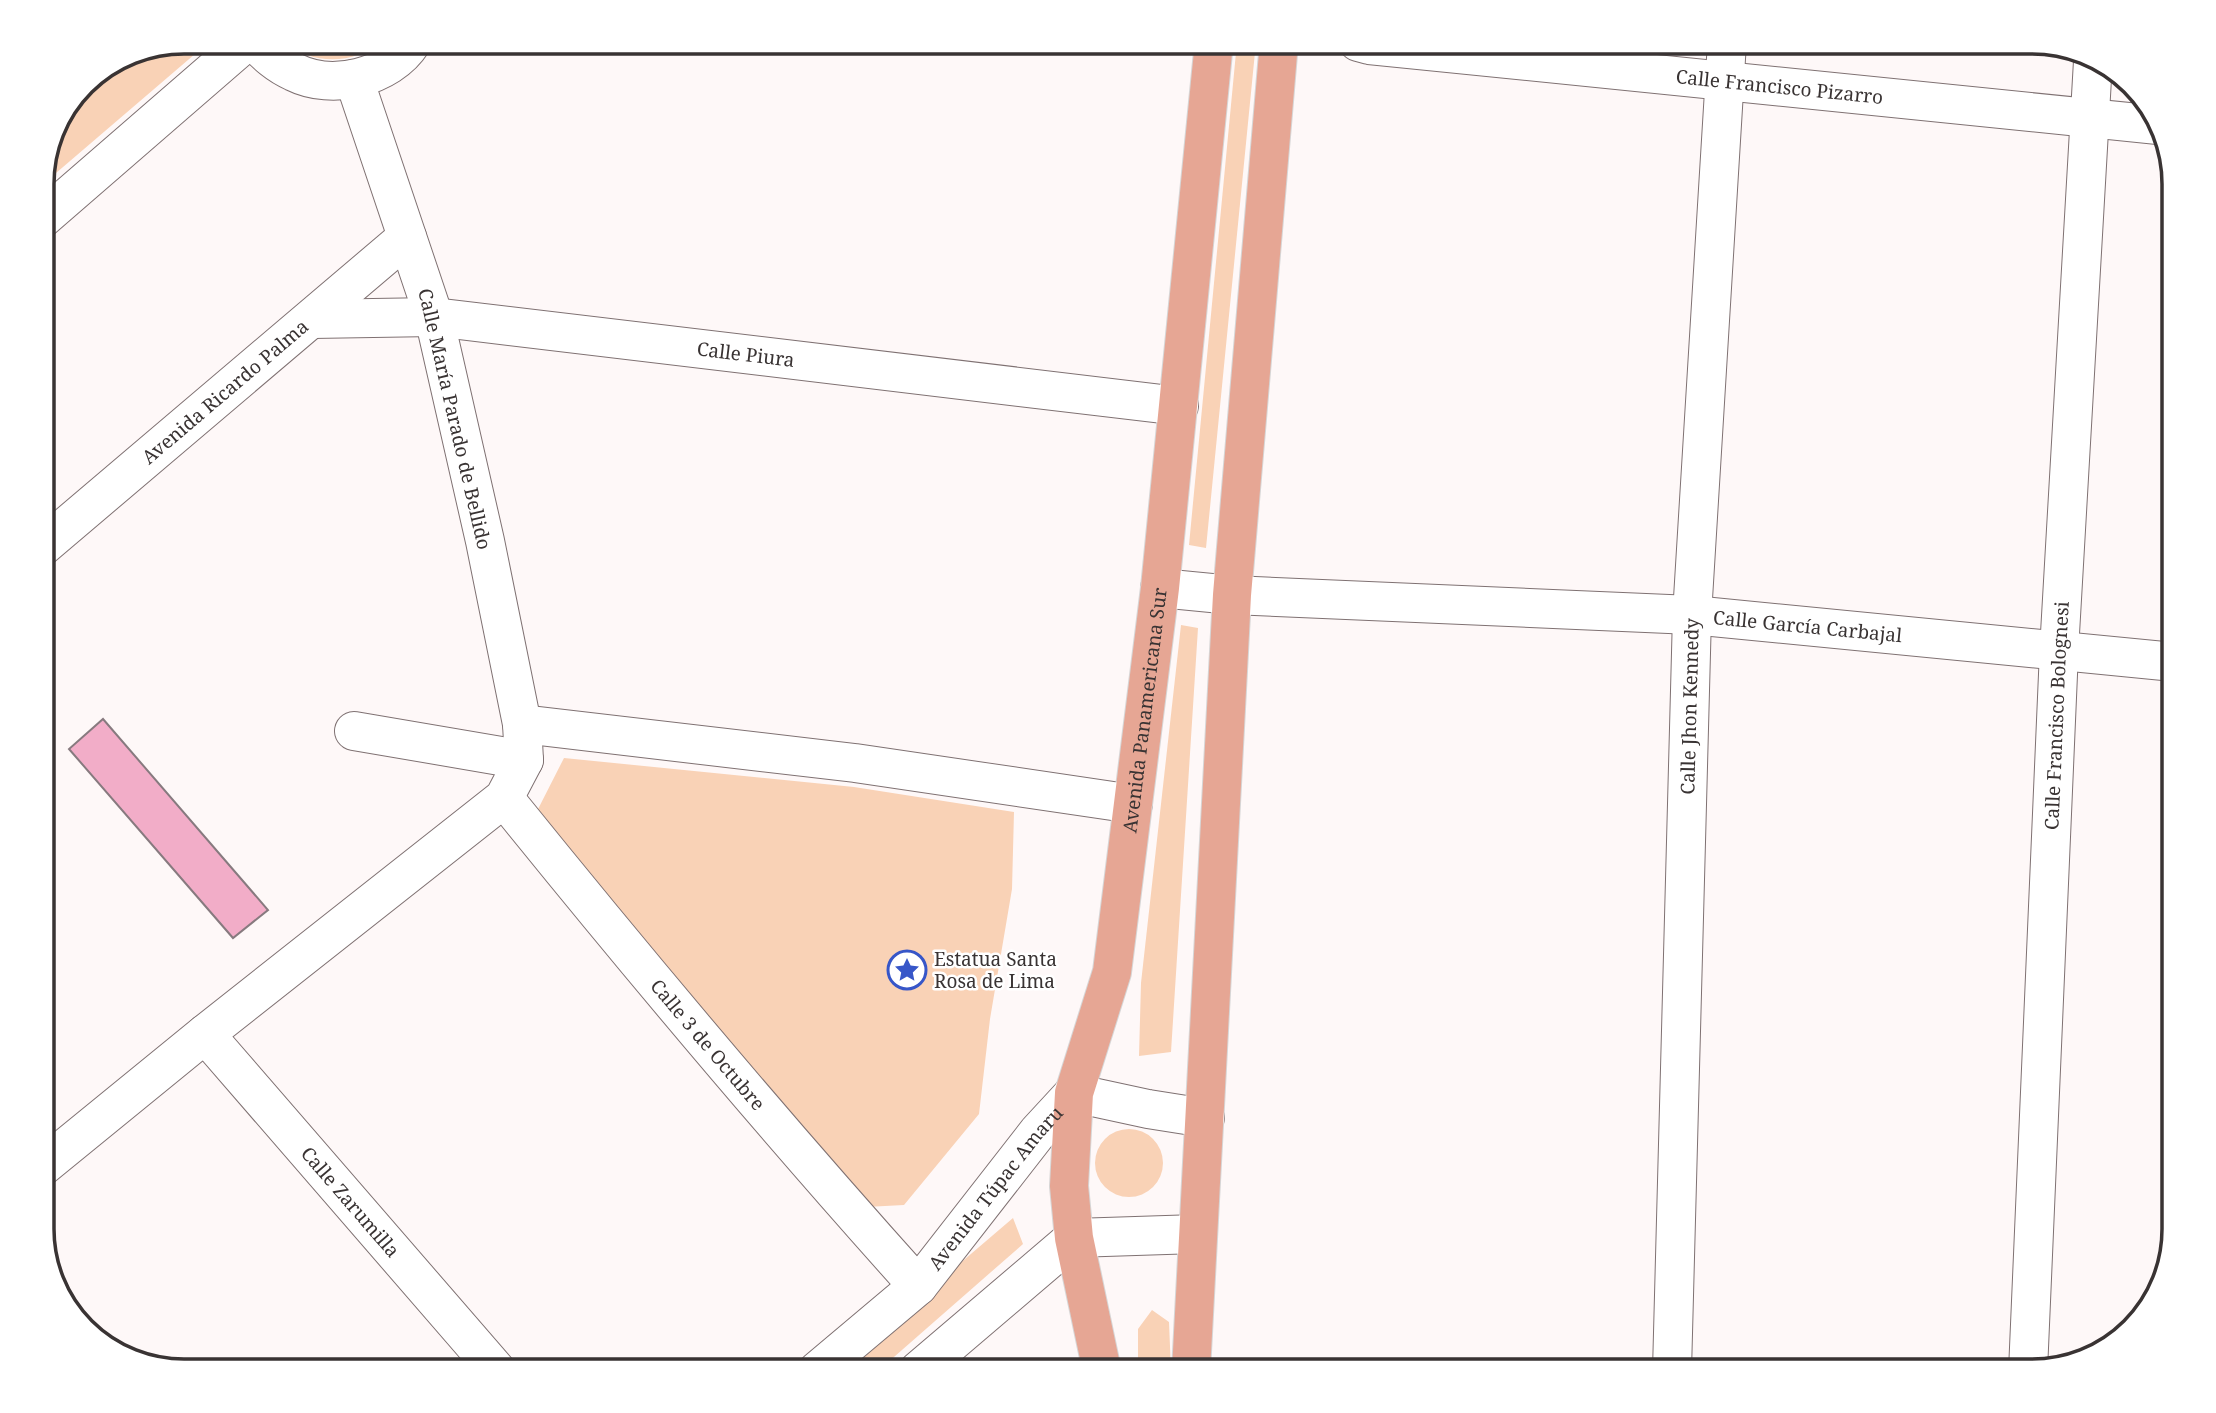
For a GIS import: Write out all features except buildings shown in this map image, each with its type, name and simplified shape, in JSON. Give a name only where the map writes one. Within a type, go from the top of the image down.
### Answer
[{"type":"main road","name":"Avenida Panamericana Sur","points":[[1099,1359],[1074,1237],[1069,1186],[1074,1093],[1112,972],[1160,589],[1213,54]]},
{"type":"main road","points":[[1192,1359],[1232,595],[1278,54]]},
{"type":"street","name":"Calle Francisco Pizarro","points":[[1474,54],[2146,124]]},
{"type":"street","name":"Calle Jhon Kennedy","points":[[1672,1359],[1692,615],[1726,54]]},
{"type":"street","points":[[55,208],[231,55]]},
{"type":"street","points":[[266,55],[296,74],[325,81],[354,79],[383,69],[401,55]]},
{"type":"street","name":"Calle Francisco Bolognesi","points":[[2029,1359],[2059,650],[2093,70]]},
{"type":"street","name":"Calle María Parado de Bellido","points":[[354,79],[434,317],[485,541],[523,742]]},
{"type":"street","name":"Avenida Ricardo Palma","points":[[55,536],[407,237]]},
{"type":"street","name":"Calle Piura","points":[[312,319],[434,317],[1179,405]]},
{"type":"street","name":"Calle García Carbajal","points":[[1160,589],[1232,595],[1692,615],[2162,661]]},
{"type":"street","points":[[354,731],[855,764],[1133,804]]},
{"type":"street","points":[[55,1156],[504,798],[523,742]]},
{"type":"street","name":"Calle 3 de Octubre","points":[[504,798],[734,1077],[918,1286]]},
{"type":"street","name":"Calle Zarumilla","points":[[205,1034],[487,1359]]},
{"type":"street","name":"Avenida Túpac Amaru","points":[[831,1359],[918,1286],[1038,1132],[1074,1093],[1205,1118]]},
{"type":"street","points":[[932,1359],[1074,1237],[1197,1234]]},
{"type":"shaded area","points":[[1236,54],[1255,54],[1206,548],[1189,545]]},
{"type":"shaded area","points":[[194,55],[55,174],[64,135],[76,112],[92,92],[112,76],[135,64],[159,57]]},
{"type":"shaded area","points":[[308,55],[359,55],[334,59]]},
{"type":"shaded area","points":[[1181,625],[1198,628],[1171,1052],[1139,1056],[1141,983]]},
{"type":"shaded area","points":[[564,758],[854,787],[1014,812],[1012,889],[990,1019],[979,1114],[904,1205],[866,1207],[534,817]]},
{"type":"shaded area","points":[[1129,1129],[1142,1132],[1153,1139],[1160,1150],[1163,1163],[1160,1176],[1153,1187],[1142,1194],[1129,1197],[1116,1194],[1105,1187],[1098,1176],[1095,1163],[1098,1150],[1105,1139],[1116,1132]]},
{"type":"shaded area","points":[[1013,1218],[1023,1244],[892,1359],[848,1359]]},
{"type":"shaded area","points":[[1152,1310],[1169,1322],[1171,1359],[1138,1359],[1138,1329]]},
{"type":"place","name":"Estatua Santa Rosa de Lima","points":[[907,970]]}]
